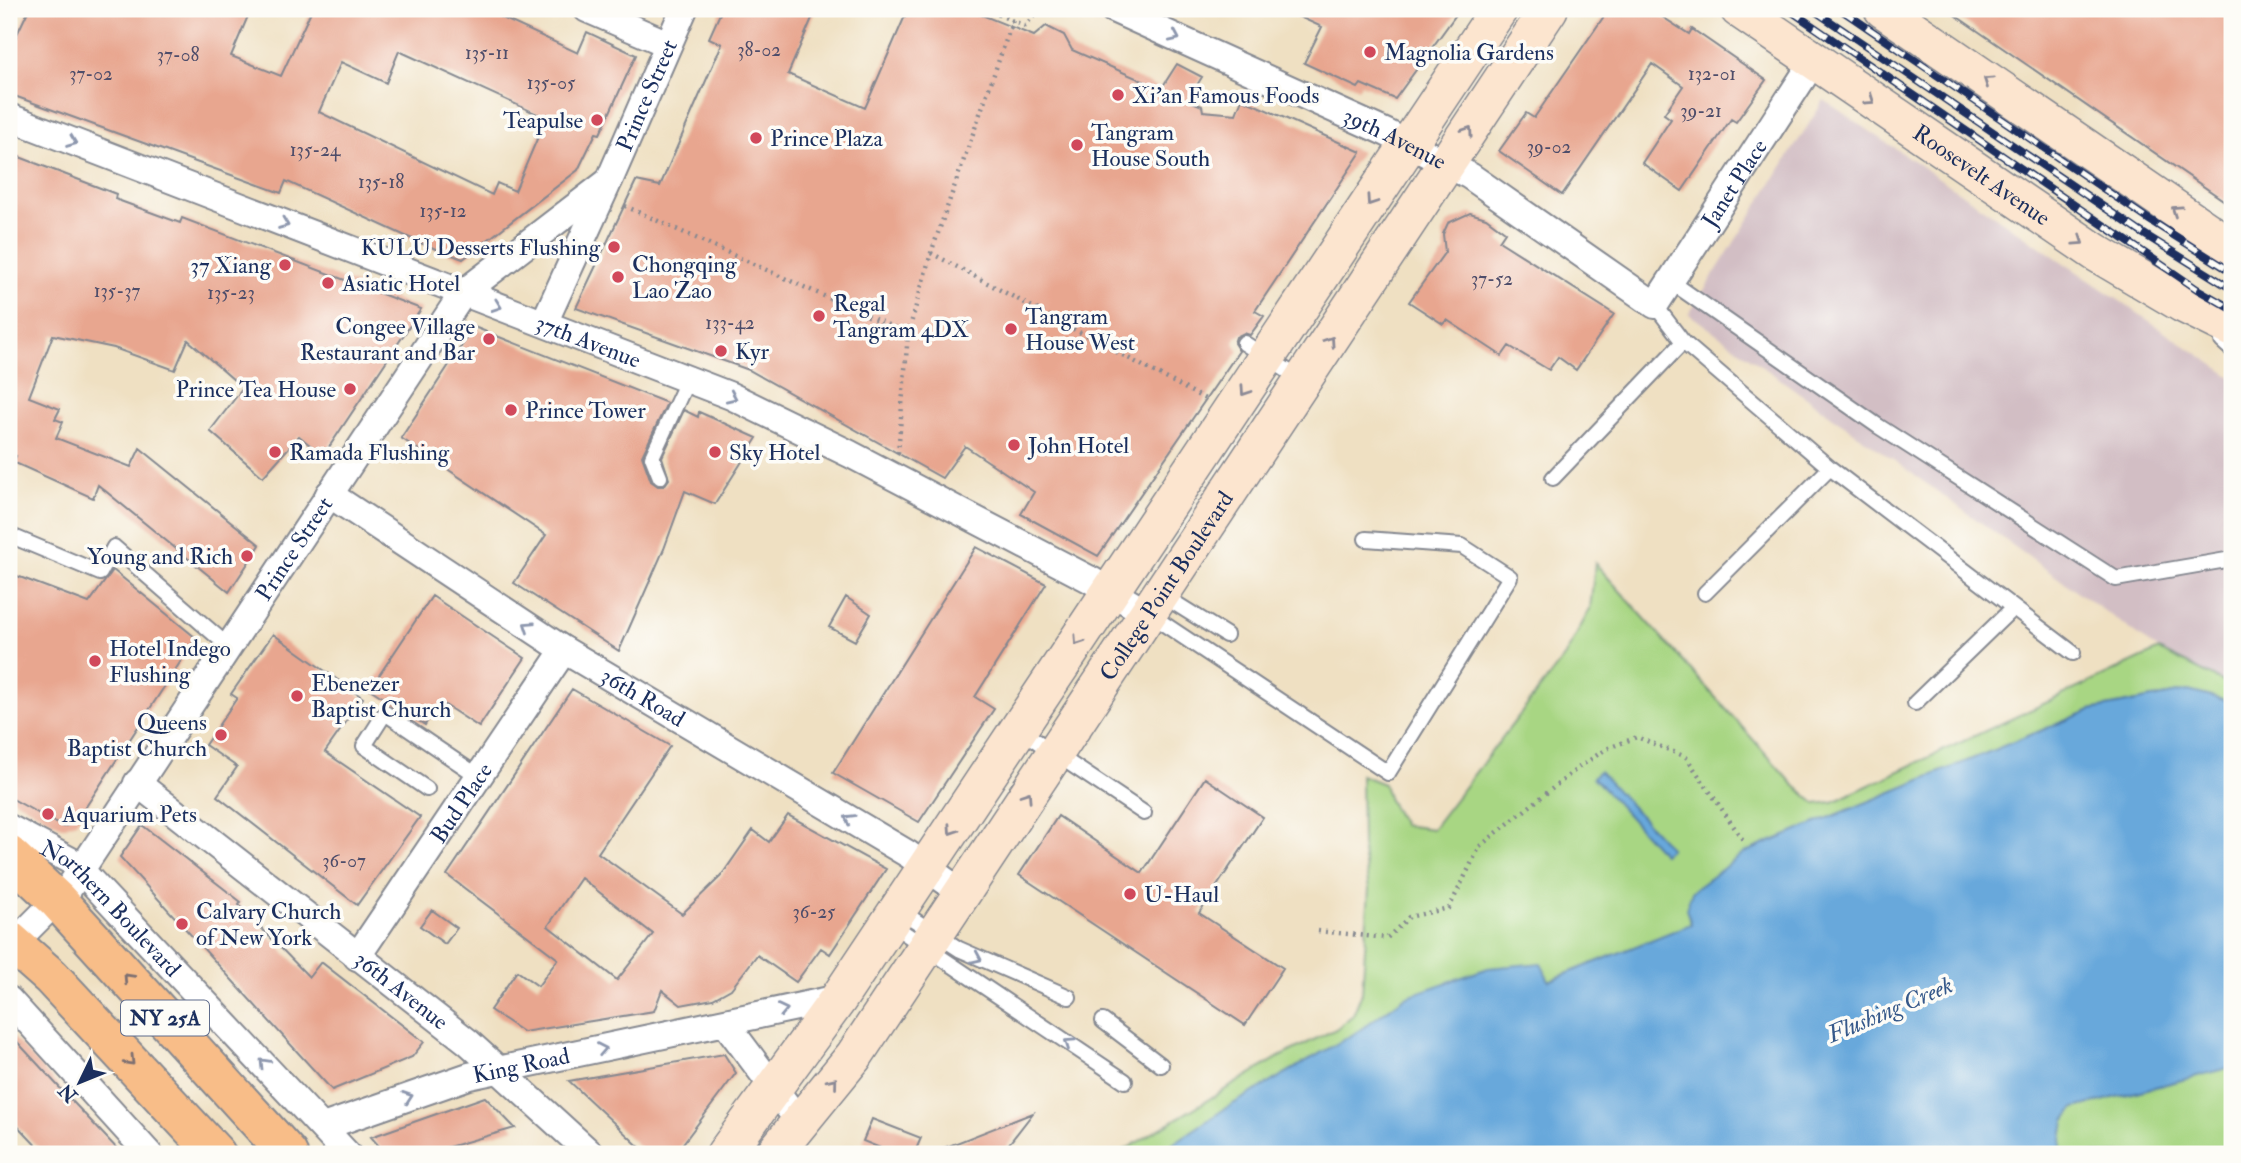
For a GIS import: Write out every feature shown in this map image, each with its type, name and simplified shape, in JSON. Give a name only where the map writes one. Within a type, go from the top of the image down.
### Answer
[{"type":"main road","name":"College Point Boulevard","points":[[725,1154],[839,998],[1111,591],[1255,350],[1409,145],[1499,9]]},
{"type":"main road","name":"College Point Boulevard","points":[[775,1154],[854,1056],[1549,9]]},
{"type":"main road","name":"Roosevelt Avenue","points":[[1739,9],[2095,252],[2230,331]]},
{"type":"main road","points":[[1884,9],[2232,248]]},
{"type":"main road","name":"Northern Boulevard","points":[[9,855],[57,900],[280,1146]]},
{"type":"main road","name":"NY 25A","points":[[10,944],[51,977],[216,1154]]},
{"type":"street","points":[[587,9],[668,44]]},
{"type":"street","name":"Prince Street","points":[[544,323],[684,9]]},
{"type":"street","name":"39th Avenue","points":[[1113,9],[1409,145],[1470,176],[1655,304]]},
{"type":"street","name":"Janet Place","points":[[1655,304],[1813,62]]},
{"type":"street","name":"37th Avenue","points":[[9,117],[731,396],[850,454],[1111,591],[1154,603]]},
{"type":"street","name":"Prince Street","points":[[10,944],[57,900],[81,870],[463,293],[609,181]]},
{"type":"street","name":"36th Road","points":[[329,494],[564,650],[908,853],[962,893]]},
{"type":"street","name":"Bud Place","points":[[357,957],[564,650]]},
{"type":"street","name":"36th Avenue","points":[[137,783],[468,1041],[591,1154]]},
{"type":"street","name":"Northern Boulevard","points":[[9,828],[53,850],[81,870],[347,1154]]},
{"type":"street","name":"King Road","points":[[323,1127],[469,1076],[726,1024],[839,998]]},
{"type":"street","points":[[9,1000],[149,1154]]},
{"type":"street","points":[[726,1024],[800,1123]]},
{"type":"lane","points":[[1671,281],[1878,426],[2116,579],[2232,559]]},
{"type":"lane","points":[[1655,304],[1684,342],[1830,468],[2073,653]]},
{"type":"lane","points":[[1553,478],[1684,342]]},
{"type":"lane","points":[[1255,350],[1303,381]]},
{"type":"lane","points":[[660,477],[652,457],[688,379]]},
{"type":"lane","points":[[1705,593],[1830,468]]},
{"type":"lane","points":[[9,535],[100,573],[114,547],[228,646]]},
{"type":"lane","points":[[1154,603],[1388,773],[1510,577],[1462,546],[1366,540]]},
{"type":"lane","points":[[1154,603],[1226,635]]},
{"type":"lane","points":[[1915,703],[2013,608]]},
{"type":"lane","points":[[427,789],[364,746],[385,713],[478,776]]},
{"type":"lane","points":[[1018,730],[1144,813]]},
{"type":"lane","points":[[894,916],[1125,1081]]},
{"type":"lane","points":[[931,941],[959,949],[1069,998]]},
{"type":"lane","points":[[1102,1021],[1161,1065]]},
{"type":"path","points":[[985,9],[1025,26],[1039,9]]},
{"type":"path","points":[[898,453],[908,334],[931,253],[1013,20]]},
{"type":"path","points":[[624,205],[908,334]]},
{"type":"path","points":[[931,253],[1213,403]]},
{"type":"path","points":[[1318,931],[1387,938],[1409,917],[1449,908],[1480,846],[1578,768],[1606,749],[1637,737],[1686,757],[1743,840]]},
{"type":"shaded area","points":[[1824,100],[2232,377],[2232,686],[2159,650],[1689,314]]},
{"type":"green space","points":[[1595,563],[1793,784],[1816,804],[1833,802],[2159,650],[2232,686],[2232,702],[2188,691],[2091,710],[1746,852],[1692,924],[1548,981],[1405,997],[1357,1032],[1226,1108],[1158,1154],[1118,1154],[1281,1056],[1336,1029],[1353,1015],[1362,993],[1369,889],[1362,846],[1361,775],[1384,784],[1388,798],[1403,825],[1432,829],[1565,656],[1590,609]]},
{"type":"green space","points":[[2232,1034],[2232,1140],[2211,1154],[1995,1154],[2034,1117]]},
{"type":"water","name":"Flushing Creek","points":[[2188,691],[2232,702],[2232,1067],[2075,1108],[2065,1120],[2060,1154],[1158,1154],[1226,1108],[1357,1032],[1405,997],[1488,968],[1541,963],[1549,981],[1691,924],[1686,909],[1692,891],[1746,852],[2091,710]]},
{"type":"water","points":[[1599,771],[1670,848],[1663,854],[1593,777]]},
{"type":"building","points":[[29,9],[251,9],[231,56],[281,76],[312,9],[483,9],[578,53],[587,32],[636,55],[600,134],[596,133],[578,170],[463,259],[423,244],[286,181],[281,193],[9,94],[9,51]],"holes":[[[399,51],[546,118],[515,191],[497,183],[492,195],[319,112],[341,62],[386,83]]]},
{"type":"building","points":[[722,9],[816,9],[788,74],[865,108],[908,9],[967,9],[1034,36],[1046,26],[1064,35],[1072,50],[1161,89],[1177,64],[1202,77],[1188,100],[1202,106],[1203,111],[1236,114],[1242,99],[1361,152],[1255,311],[1264,316],[1250,335],[1244,333],[1236,337],[1234,343],[1239,351],[1098,556],[1021,514],[1034,492],[965,446],[942,478],[749,370],[576,308],[636,181],[660,186],[722,44],[709,38]]},
{"type":"building","name":"Magnolia Gardens","points":[[1282,9],[1460,9],[1395,99],[1361,84],[1358,88],[1304,63],[1322,27]]},
{"type":"building","points":[[1609,9],[1650,9],[1689,34],[1692,29],[1766,80],[1736,122],[1731,119],[1682,191],[1642,163],[1671,119],[1664,114],[1683,86],[1652,64],[1562,195],[1499,151],[1526,113],[1534,118]]},
{"type":"building","points":[[1946,9],[2232,9],[2232,206]]},
{"type":"building","points":[[9,153],[116,194],[115,199],[180,223],[182,218],[421,309],[323,456],[299,436],[263,477],[210,431],[243,388],[188,340],[175,370],[114,348],[53,335],[29,397],[60,409],[55,419],[63,422],[56,438],[131,467],[140,448],[260,545],[229,592],[98,485],[93,498],[13,462],[16,456],[9,453]]},
{"type":"building","points":[[1470,213],[1486,218],[1505,232],[1499,241],[1614,314],[1576,370],[1558,357],[1549,370],[1509,346],[1502,356],[1447,320],[1443,324],[1409,302],[1445,252],[1443,234],[1448,223]]},
{"type":"building","points":[[474,327],[667,403],[642,456],[651,481],[658,486],[664,486],[669,479],[662,457],[684,410],[698,417],[699,412],[757,438],[715,504],[685,491],[664,549],[619,651],[514,583],[546,535],[401,438]]},
{"type":"building","points":[[976,547],[1046,584],[975,697],[994,709],[919,822],[833,773]]},
{"type":"building","name":"Hotel Indego Flushing","points":[[113,570],[196,638],[76,822],[63,827],[9,797],[9,573],[89,603]]},
{"type":"building","points":[[432,596],[525,658],[479,727],[445,705],[439,713],[432,713],[425,725],[370,689]]},
{"type":"building","points":[[846,597],[871,614],[855,641],[829,627]]},
{"type":"building","points":[[273,634],[363,698],[325,752],[420,817],[357,905],[217,796],[237,767],[205,745],[237,698],[231,694]]},
{"type":"building","points":[[572,689],[670,746],[598,853],[682,914],[721,876],[753,830],[769,842],[788,815],[886,869],[830,954],[821,948],[796,982],[757,955],[731,989],[713,999],[681,1005],[662,990],[654,1011],[523,1032],[490,1010],[517,971],[538,986],[558,959],[447,875]],"holes":[[[581,878],[653,934],[617,980],[548,926]]]},
{"type":"building","name":"U-Haul","points":[[1205,778],[1263,817],[1199,913],[1283,968],[1245,1025],[1019,875],[1058,816],[1142,873]]},
{"type":"building","points":[[142,825],[241,902],[239,905],[309,977],[321,962],[424,1042],[412,1057],[332,1090],[120,857]]},
{"type":"building","points":[[432,910],[457,928],[445,944],[420,926]]},
{"type":"building","points":[[9,1033],[122,1154],[44,1154],[9,1117]]},
{"type":"building","points":[[724,1054],[736,1073],[675,1154],[647,1154],[569,1081]]},
{"type":"building","points":[[485,1097],[515,1128],[424,1154],[386,1154],[371,1137]]},
{"type":"building","points":[[1033,1113],[1001,1154],[931,1154],[931,1153]]},
{"type":"building","points":[[872,1119],[921,1138],[914,1154],[895,1154],[863,1141]]},
{"type":"railway","points":[[1788,9],[2197,289],[2232,309]]},
{"type":"railway","points":[[1812,9],[2139,231],[2232,289]]},
{"type":"railway","points":[[1840,9],[2148,219],[2232,272]]},
{"type":"place","name":"Magnolia Gardens","points":[[1370,52]]},
{"type":"place","name":"Xi'an Famous Foods","points":[[1118,95]]},
{"type":"place","name":"Teapulse","points":[[597,120]]},
{"type":"place","name":"Prince Plaza","points":[[756,138]]},
{"type":"place","name":"Tangram House South","points":[[1077,145]]},
{"type":"place","name":"KULU Desserts Flushing","points":[[614,247]]},
{"type":"place","name":"37 Xiang","points":[[285,265]]},
{"type":"place","name":"Chongqing Lao Zao","points":[[618,277]]},
{"type":"place","name":"Asiatic Hotel","points":[[328,283]]},
{"type":"place","name":"Regal Tangram 4DX","points":[[819,316]]},
{"type":"place","name":"Tangram House West","points":[[1011,329]]},
{"type":"place","name":"Congee Village Restaurant and Bar","points":[[489,339]]},
{"type":"place","name":"Kyr","points":[[721,351]]},
{"type":"place","name":"Prince Tea House","points":[[350,389]]},
{"type":"place","name":"Prince Tower","points":[[511,410]]},
{"type":"place","name":"John Hotel","points":[[1014,445]]},
{"type":"place","name":"Ramada Flushing","points":[[275,452]]},
{"type":"place","name":"Sky Hotel","points":[[715,452]]},
{"type":"place","name":"Young and Rich","points":[[247,556]]},
{"type":"place","name":"Hotel Indego Flushing","points":[[95,661]]},
{"type":"place","name":"Ebenezer Baptist Church","points":[[297,696]]},
{"type":"place","name":"Queens Baptist Church","points":[[221,735]]},
{"type":"place","name":"Aquarium Pets","points":[[48,814]]},
{"type":"place","name":"U-Haul","points":[[1130,894]]},
{"type":"place","name":"Calvary Church of New York","points":[[182,924]]}]
